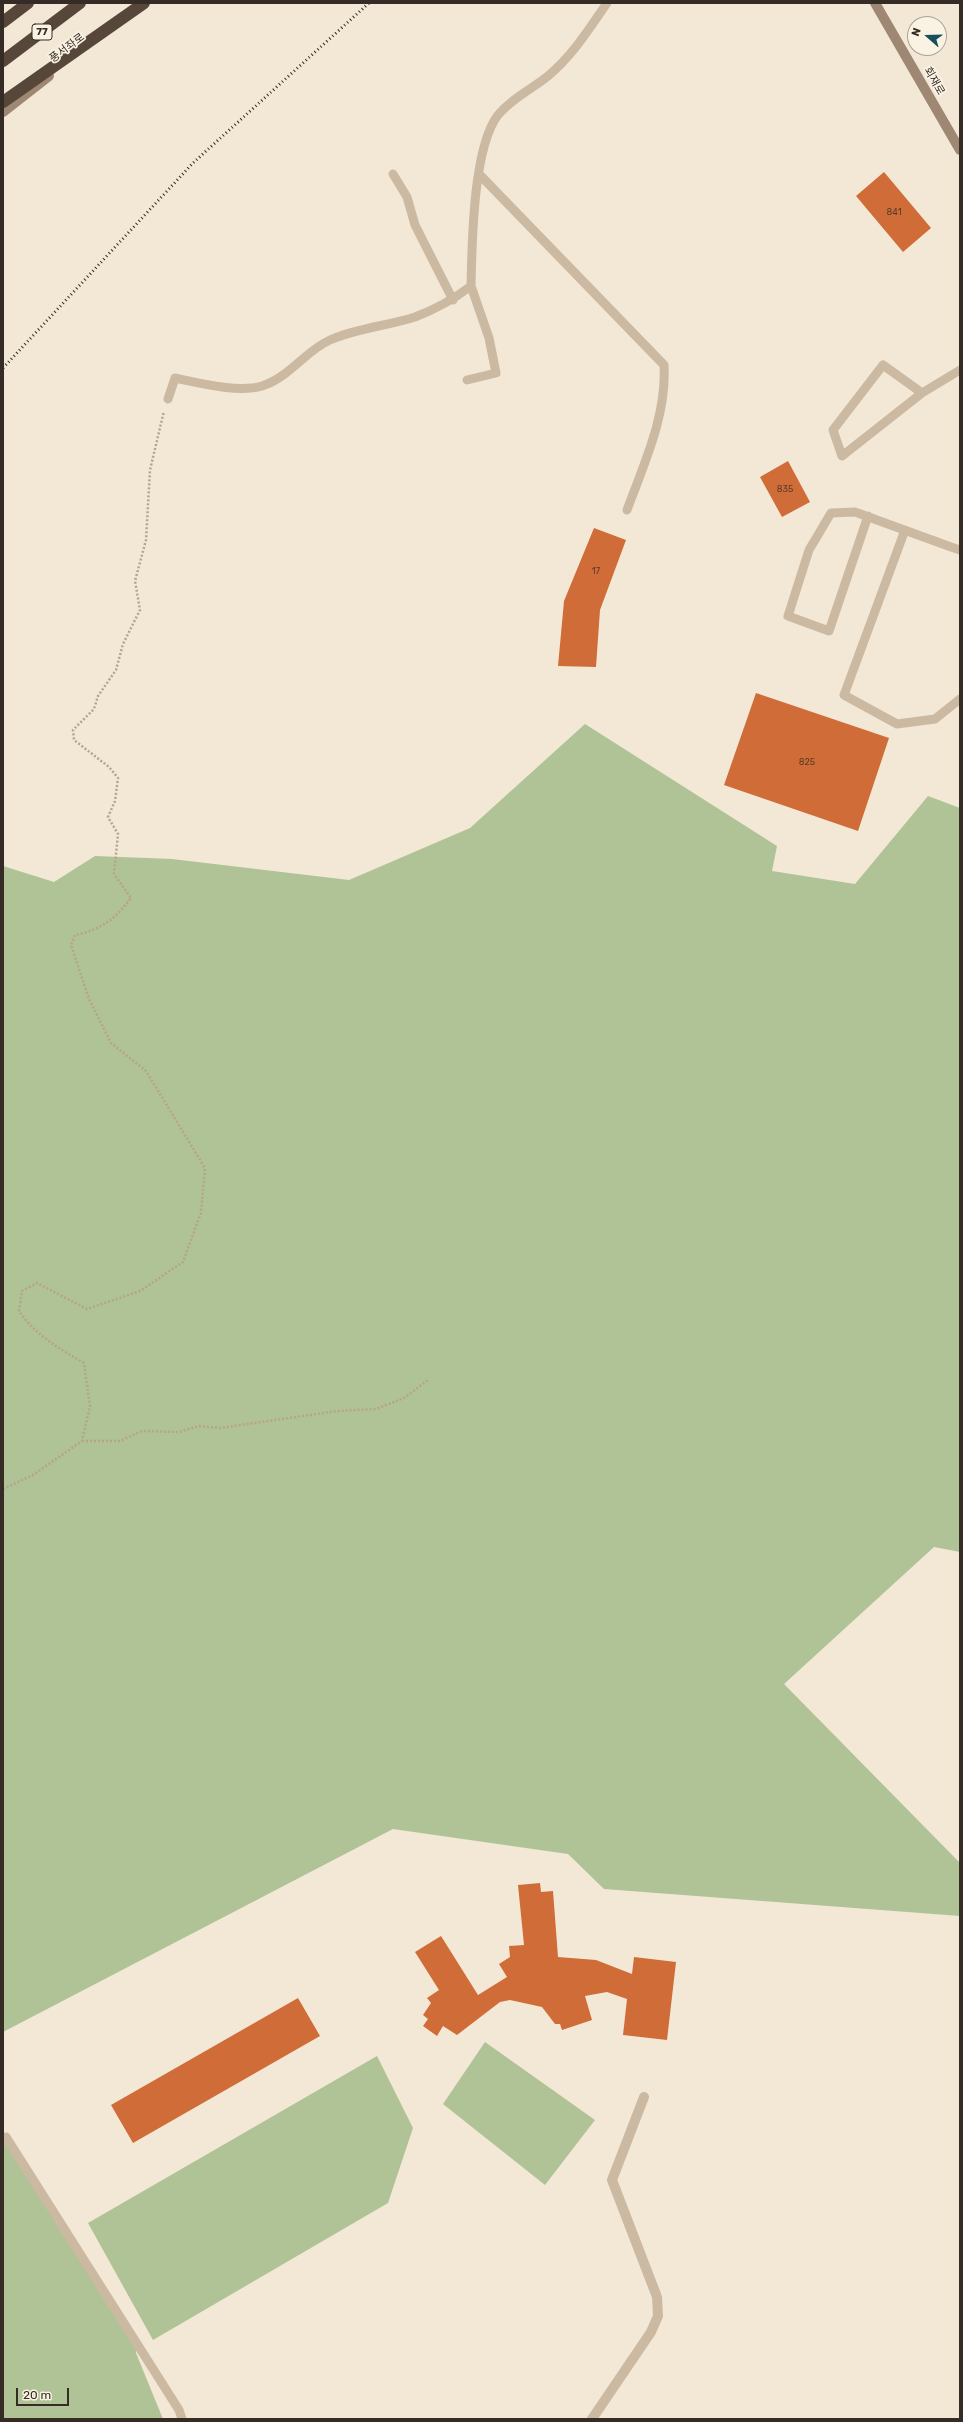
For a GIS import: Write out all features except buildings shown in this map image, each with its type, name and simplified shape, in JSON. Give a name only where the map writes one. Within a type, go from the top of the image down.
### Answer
[{"type":"highway","points":[[3,22],[28,3]]},
{"type":"highway","name":"77","points":[[3,61],[80,3]]},
{"type":"highway","points":[[3,102],[144,3]]},
{"type":"street","name":"풍서좌로","points":[[3,112],[144,3]]},
{"type":"street","name":"회재로","points":[[876,3],[960,150]]},
{"type":"street","points":[[592,2419],[638,2354],[658,2316],[657,2296],[612,2180],[644,2097]]},
{"type":"lane","points":[[467,380],[496,373],[489,338],[471,286],[481,155],[488,132],[498,115],[519,95],[548,76],[573,52],[607,3]]},
{"type":"lane","points":[[393,174],[407,197],[416,226],[453,300]]},
{"type":"lane","points":[[479,174],[664,365],[665,384],[654,434],[627,510]]},
{"type":"lane","points":[[168,399],[174,378],[214,386],[262,386],[293,368],[314,348],[353,332],[414,317],[453,300],[471,286]]},
{"type":"lane","points":[[922,393],[884,365],[833,430],[842,456],[922,393],[960,370]]},
{"type":"lane","points":[[868,516],[829,631],[788,616],[809,550],[831,513],[855,512],[868,516],[960,550]]},
{"type":"lane","points":[[905,530],[844,695],[897,724],[936,719],[960,699]]},
{"type":"lane","points":[[6,2137],[179,2410],[182,2419]]},
{"type":"path","points":[[82,1441],[90,1406],[84,1363],[55,1346],[27,1324],[19,1311],[22,1291],[36,1283],[87,1309],[140,1291],[183,1262],[201,1213],[205,1168],[146,1071],[111,1043],[89,999],[71,945],[75,935],[94,931],[120,913],[131,898],[114,874],[118,834],[108,817],[115,801],[118,778],[109,766],[74,740],[73,730],[94,709],[98,696],[116,670],[123,644],[140,610],[135,581],[146,540],[150,470],[168,399]]},
{"type":"path","points":[[3,1489],[33,1475],[82,1441],[120,1441],[142,1431],[179,1432],[199,1426],[220,1428],[337,1411],[376,1409],[404,1398],[428,1380]]},
{"type":"green space","points":[[585,724],[777,846],[772,871],[855,884],[928,796],[960,808],[960,1552],[934,1547],[784,1684],[960,1863],[960,1916],[604,1889],[568,1854],[393,1829],[3,2032],[3,866],[54,882],[95,856],[172,859],[349,880],[470,828]]},
{"type":"green space","points":[[485,2042],[595,2120],[545,2185],[443,2104]]},
{"type":"green space","points":[[377,2056],[413,2128],[388,2203],[153,2340],[88,2223]]},
{"type":"green space","points":[[3,2138],[137,2343],[136,2353],[163,2419],[3,2419]]},
{"type":"railway","points":[[3,368],[193,163],[369,3]]}]
